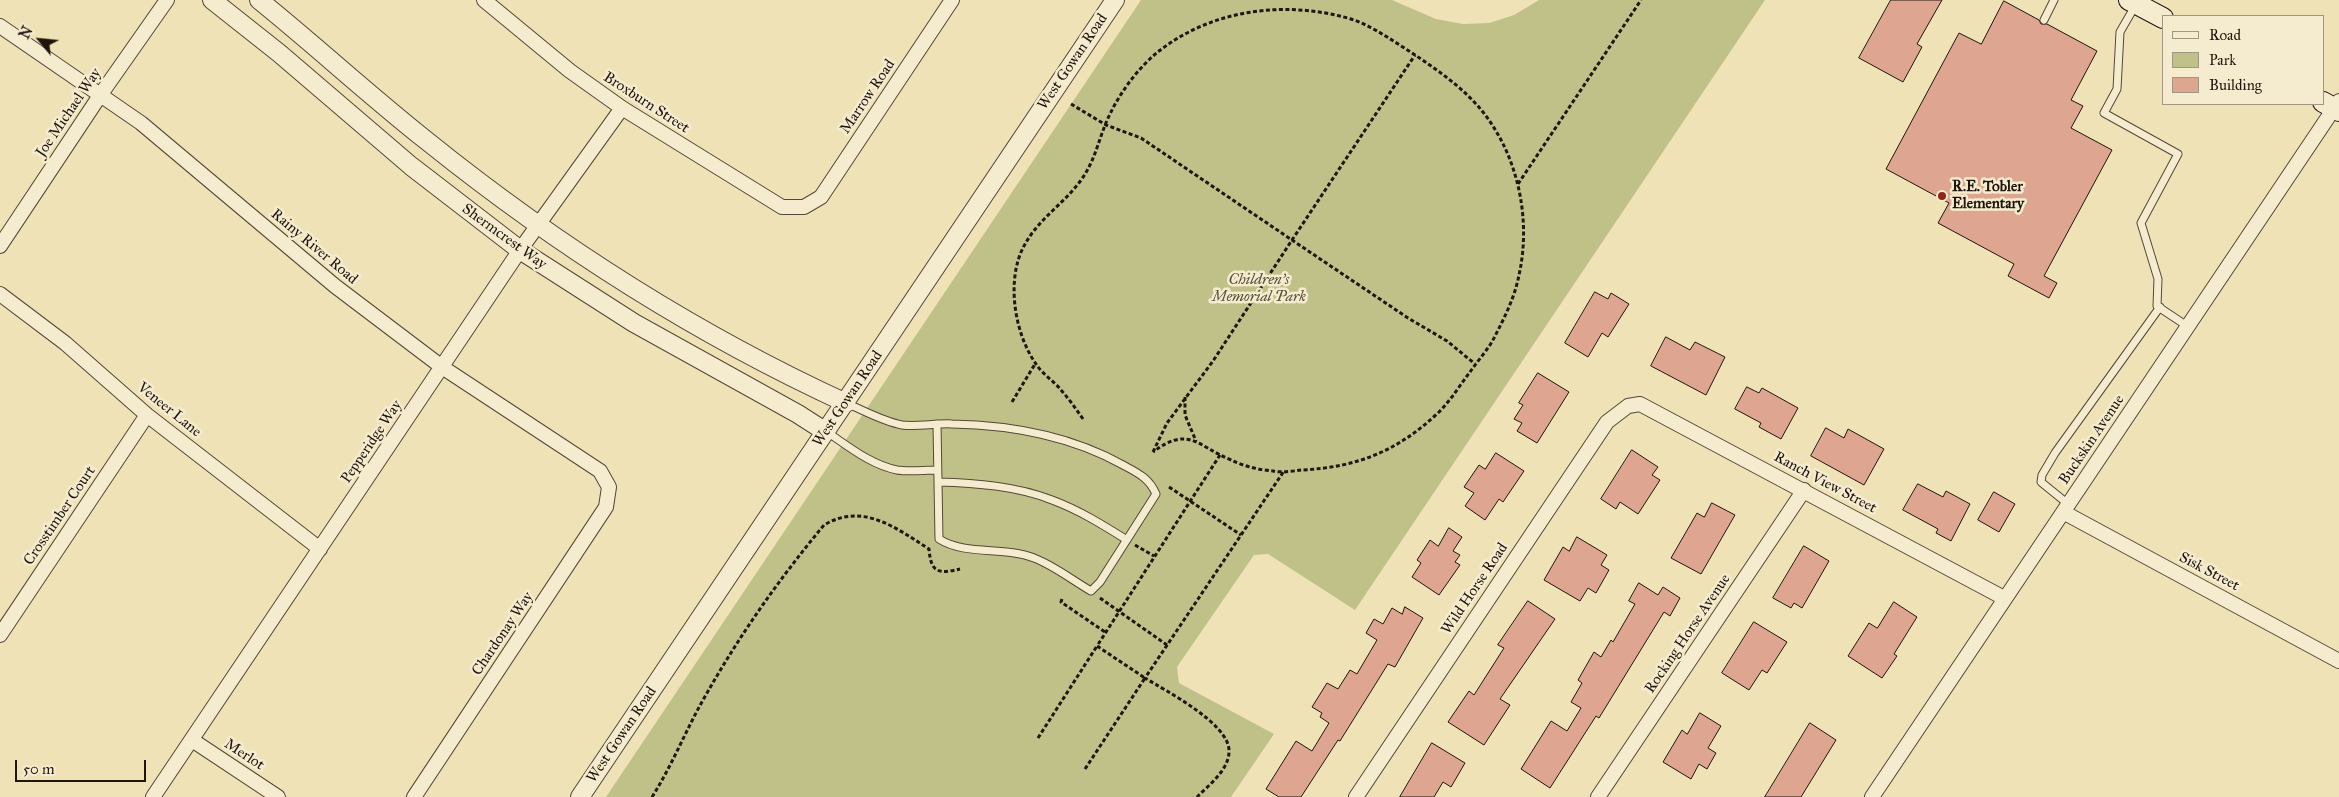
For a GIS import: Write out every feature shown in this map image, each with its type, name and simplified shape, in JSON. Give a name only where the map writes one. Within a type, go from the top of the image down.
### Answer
[{"type":"main road","points":[[2133,2],[2162,17]]},
{"type":"street","name":"Joe Michael Way","points":[[0,246],[101,94],[167,0]]},
{"type":"street","name":"Shermcrest Way","points":[[212,0],[279,53],[411,166],[520,250],[619,314],[798,414],[826,432]]},
{"type":"street","name":"Shermcrest Way","points":[[259,0],[426,141],[538,225],[613,276],[701,328],[846,403]]},
{"type":"street","name":"Broxburn Street","points":[[484,0],[570,72],[622,108],[782,207],[804,206]]},
{"type":"street","name":"Marrow Road","points":[[804,206],[821,197],[952,0]]},
{"type":"street","name":"West Gowan Road","points":[[580,797],[846,403],[1114,0]]},
{"type":"street","name":"Rainy River Road","points":[[0,26],[141,122],[335,286],[442,367],[600,471],[609,487]]},
{"type":"street","name":"Buckskin Avenue","points":[[1872,797],[2334,105]]},
{"type":"street","name":"Pepperidge Way","points":[[154,797],[520,250],[622,108]]},
{"type":"street","name":"Veneer Lane","points":[[0,294],[65,343],[147,415],[320,549]]},
{"type":"street","name":"Ranch View Street","points":[[1628,406],[1640,404],[2004,598]]},
{"type":"street","name":"Wild Horse Road","points":[[1356,797],[1607,422],[1628,406]]},
{"type":"street","name":"Crosstimber Court","points":[[0,635],[147,415]]},
{"type":"street","name":"Chardonay Way","points":[[414,797],[606,507],[609,487]]},
{"type":"street","name":"Rocking Horse Avenue","points":[[1598,797],[1804,490]]},
{"type":"street","name":"Sisk Street","points":[[2066,508],[2339,661]]},
{"type":"street","name":"Merlot","points":[[192,740],[278,797]]},
{"type":"lane","points":[[2044,20],[2054,0]]},
{"type":"lane","points":[[2133,2],[2120,32],[2117,89],[2104,113],[2178,154],[2141,223],[2158,279],[2157,306],[2187,326]]},
{"type":"lane","points":[[2066,508],[2041,482],[2042,475],[2055,453],[2160,307]]},
{"type":"lane","points":[[846,403],[885,421],[905,425],[937,424],[1005,427],[1060,438],[1108,456],[1143,476],[1152,484],[1156,494],[1100,582],[1091,591],[1033,558],[994,550],[951,546],[939,539],[936,470],[937,424]]},
{"type":"lane","points":[[826,432],[872,461],[888,468],[899,471],[936,470]]},
{"type":"lane","points":[[938,482],[1007,488],[1051,499],[1089,517],[1127,540]]},
{"type":"path","points":[[1518,184],[1641,0]]},
{"type":"path","points":[[1083,419],[1062,390],[1036,364],[1024,339],[1013,295],[1015,270],[1024,246],[1035,230],[1083,178],[1094,159],[1106,125],[1124,90],[1157,53],[1178,38],[1228,15],[1279,7],[1303,8],[1353,20],[1377,31],[1415,55],[1453,82],[1478,106],[1496,131],[1510,158],[1518,184],[1524,217],[1519,276],[1510,304],[1494,339],[1442,409],[1421,428],[1396,446],[1362,461],[1318,469],[1275,472],[1232,461],[1196,441],[1181,439],[1169,440],[1153,452],[1167,423],[1213,361],[1415,55]]},
{"type":"path","points":[[1071,104],[1106,125],[1141,138],[1408,318],[1447,341],[1475,364]]},
{"type":"path","points":[[1012,402],[1036,364]]},
{"type":"path","points":[[1186,397],[1185,415],[1196,441]]},
{"type":"path","points":[[1038,738],[1220,455]]},
{"type":"path","points":[[1084,769],[1284,471]]},
{"type":"path","points":[[1169,487],[1242,535]]},
{"type":"path","points":[[652,797],[738,639],[824,525],[837,518],[852,515],[879,520],[929,549],[934,569],[942,573],[960,570]]},
{"type":"path","points":[[1127,540],[1154,556]]},
{"type":"path","points":[[1091,591],[1118,612],[1168,645]]},
{"type":"path","points":[[1062,599],[1061,602],[1105,632]]},
{"type":"path","points":[[1097,646],[1196,710],[1214,725],[1225,738],[1229,750],[1226,764],[1217,777],[1197,797]]},
{"type":"green space","name":"Children's Memorial Park","points":[[1141,0],[1392,0],[1436,19],[1463,24],[1489,23],[1502,19],[1514,15],[1539,0],[1765,0],[1355,610],[1268,554],[1254,555],[1177,667],[1179,683],[1274,734],[1231,797],[606,797]]},
{"type":"building","points":[[1891,0],[1942,0],[1917,44],[1922,47],[1903,82],[1859,58]]},
{"type":"building","points":[[2004,1],[2039,20],[2041,24],[2047,24],[2097,51],[2071,100],[2083,106],[2071,128],[2112,150],[2044,276],[2057,283],[2049,298],[2008,276],[2014,264],[1938,223],[1949,203],[1886,169],[1959,33],[1981,44]]},
{"type":"building","points":[[1595,292],[1608,299],[1611,293],[1629,304],[1608,337],[1602,333],[1588,357],[1565,343]]},
{"type":"building","points":[[1666,337],[1690,350],[1695,342],[1725,357],[1706,395],[1651,366]]},
{"type":"building","points":[[1538,373],[1569,392],[1537,443],[1517,431],[1522,423],[1514,419],[1523,405],[1519,403]]},
{"type":"building","points":[[1747,387],[1759,393],[1762,388],[1798,408],[1781,439],[1759,427],[1761,423],[1735,409]]},
{"type":"building","points":[[1826,428],[1844,438],[1848,429],[1884,449],[1864,485],[1811,456]]},
{"type":"building","points":[[1632,450],[1658,467],[1652,475],[1660,480],[1638,514],[1620,502],[1616,509],[1601,499]]},
{"type":"building","points":[[1496,453],[1524,471],[1503,502],[1499,499],[1485,520],[1465,506],[1474,493],[1464,487],[1479,465],[1485,469]]},
{"type":"building","points":[[1918,484],[1943,497],[1946,491],[1970,504],[1951,541],[1936,533],[1938,529],[1903,510]]},
{"type":"building","points":[[1994,492],[2015,504],[1999,532],[1978,520]]},
{"type":"building","points":[[1712,503],[1735,515],[1701,574],[1671,558],[1697,513],[1704,517]]},
{"type":"building","points":[[1449,528],[1462,537],[1453,551],[1460,555],[1455,562],[1460,565],[1439,595],[1412,577],[1421,563],[1417,560],[1430,540],[1438,546]]},
{"type":"building","points":[[1577,537],[1607,555],[1601,565],[1609,570],[1596,593],[1588,588],[1580,601],[1544,580],[1563,547],[1569,551]]},
{"type":"building","points":[[1804,546],[1829,561],[1802,608],[1794,603],[1791,608],[1773,598]]},
{"type":"building","points":[[1639,583],[1658,595],[1663,587],[1680,598],[1670,616],[1664,612],[1599,718],[1596,716],[1550,788],[1521,769],[1551,721],[1567,731],[1581,708],[1571,702],[1582,683],[1578,680],[1594,652],[1601,657],[1611,640],[1613,642],[1635,604],[1629,601]]},
{"type":"building","points":[[1528,601],[1555,619],[1500,699],[1510,705],[1484,745],[1448,722],[1469,691],[1474,695],[1504,648],[1498,645]]},
{"type":"building","points":[[1894,602],[1917,617],[1894,654],[1897,656],[1882,678],[1848,656],[1869,623],[1877,628]]},
{"type":"building","points":[[1405,607],[1423,618],[1395,667],[1388,664],[1340,741],[1338,740],[1301,797],[1279,797],[1266,789],[1296,741],[1312,751],[1329,723],[1320,717],[1322,713],[1312,707],[1327,683],[1338,689],[1350,670],[1357,674],[1377,640],[1366,633],[1374,619],[1383,624],[1392,608],[1402,614]]},
{"type":"building","points":[[1754,622],[1787,642],[1767,673],[1762,670],[1749,690],[1722,673]]},
{"type":"building","points":[[1700,713],[1721,726],[1708,748],[1716,753],[1707,769],[1699,764],[1691,779],[1663,762],[1682,730],[1687,734]]},
{"type":"building","points":[[1810,723],[1836,740],[1801,797],[1765,797]]},
{"type":"building","points":[[1432,743],[1465,763],[1451,787],[1443,782],[1434,797],[1400,797]]},
{"type":"place","name":"R.E. Tobler Elementary","points":[[1942,196]]}]
